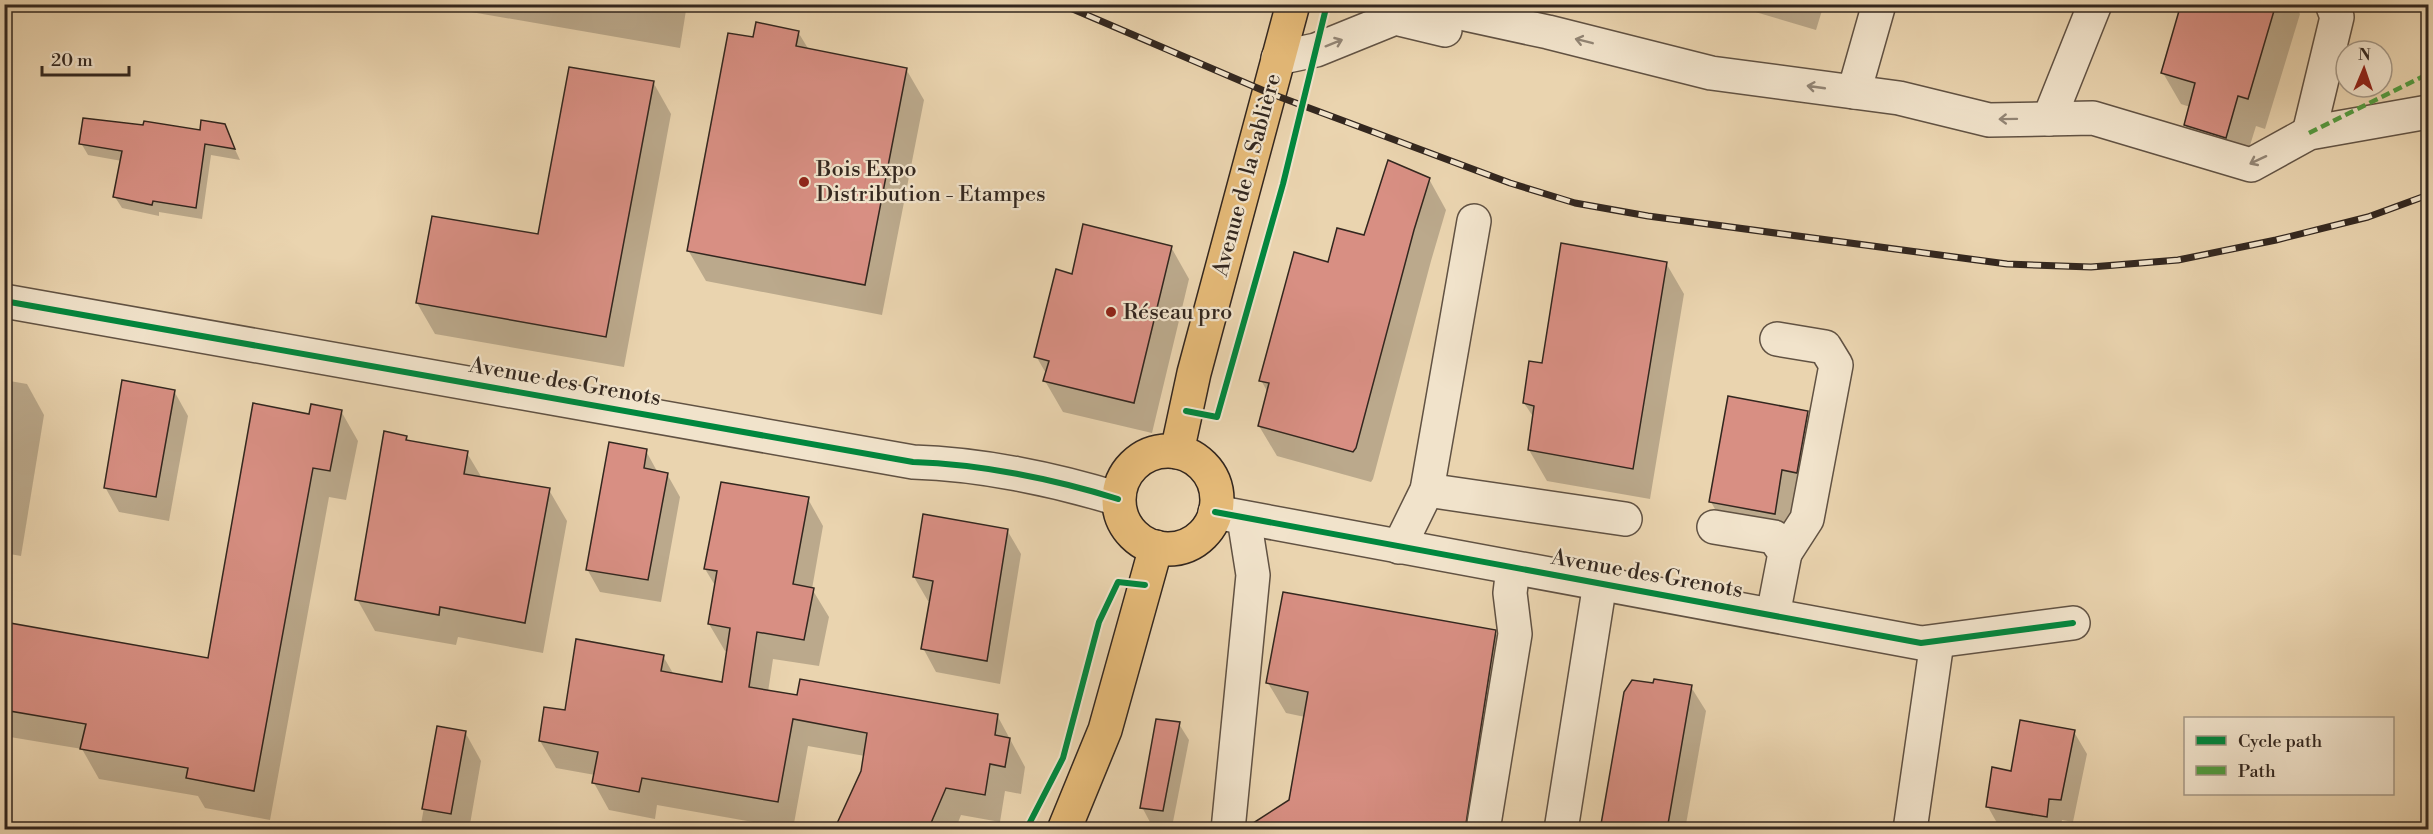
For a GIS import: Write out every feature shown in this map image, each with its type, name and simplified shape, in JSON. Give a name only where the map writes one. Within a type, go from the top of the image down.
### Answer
[{"type":"main road","name":"Avenue de la Sablière","points":[[1177,452],[1194,373],[1293,4]]},
{"type":"main road","points":[[1159,452],[1177,452],[1194,458],[1211,476],[1216,492],[1230,515],[1204,532],[1198,539],[1173,549],[1155,547],[1146,544],[1132,533],[1122,517],[1118,499],[1121,483],[1128,471],[1141,458],[1159,452]]},
{"type":"main road","points":[[1064,830],[1105,730],[1155,547]]},
{"type":"street","points":[[1419,4],[1711,73]]},
{"type":"street","points":[[1854,92],[1880,4]]},
{"type":"street","points":[[2049,119],[2095,4]]},
{"type":"street","points":[[2309,133],[2337,17],[2332,4]]},
{"type":"street","points":[[1278,58],[1316,50],[1395,18],[1594,66],[1711,73],[1899,98],[1989,120],[2092,118],[2251,165],[2309,133],[2428,112]]},
{"type":"street","points":[[1399,547],[1427,490],[1474,221]]},
{"type":"street","name":"Avenue des Grenots","points":[[4,301],[913,462],[950,463],[1082,488],[1118,499]]},
{"type":"street","points":[[1773,615],[1785,553],[1807,519],[1836,365],[1825,347],[1777,339]]},
{"type":"street","points":[[1427,490],[1625,519]]},
{"type":"street","points":[[1228,830],[1253,574],[1230,515]]},
{"type":"street","name":"Avenue des Grenots","points":[[1230,515],[1922,643],[2073,623]]},
{"type":"street","points":[[1714,527],[1774,537],[1785,553]]},
{"type":"street","points":[[1483,830],[1515,634],[1510,593],[1513,568]]},
{"type":"street","points":[[1561,830],[1600,583]]},
{"type":"street","points":[[1910,830],[1937,642]]},
{"type":"building","points":[[2181,4],[2276,4],[2248,99],[2238,96],[2226,138],[2184,125],[2195,83],[2161,73]]},
{"type":"building","points":[[756,22],[799,31],[796,46],[907,68],[865,285],[687,251],[728,33],[753,37]]},
{"type":"building","points":[[569,67],[654,81],[606,337],[416,303],[432,216],[538,234]]},
{"type":"building","points":[[83,118],[143,125],[144,121],[200,130],[201,120],[225,124],[235,149],[205,144],[196,208],[153,201],[152,205],[113,197],[122,151],[79,144]]},
{"type":"building","points":[[1388,160],[1430,178],[1356,448],[1353,452],[1258,426],[1269,383],[1259,381],[1294,252],[1328,262],[1337,228],[1364,235]]},
{"type":"building","points":[[1083,224],[1172,246],[1134,403],[1043,381],[1049,361],[1034,357],[1056,269],[1072,274]]},
{"type":"building","points":[[1561,243],[1667,262],[1633,469],[1528,450],[1534,406],[1523,403],[1529,361],[1542,363]]},
{"type":"building","points":[[122,380],[175,390],[156,497],[104,488]]},
{"type":"building","points":[[1728,396],[1808,411],[1797,473],[1782,470],[1775,514],[1709,502]]},
{"type":"building","points":[[253,403],[309,414],[311,404],[342,410],[330,471],[313,468],[254,791],[186,778],[188,768],[80,749],[86,724],[4,710],[4,622],[208,658]]},
{"type":"building","points":[[384,431],[407,436],[406,440],[468,451],[464,474],[550,488],[525,623],[440,607],[439,615],[355,600]]},
{"type":"building","points":[[609,442],[647,449],[644,468],[668,473],[648,580],[586,570]]},
{"type":"building","points":[[721,482],[809,497],[793,584],[814,588],[804,640],[757,632],[749,687],[797,695],[800,679],[998,714],[995,735],[1010,738],[1005,767],[990,764],[985,795],[946,788],[928,830],[834,830],[861,771],[867,733],[793,719],[778,802],[642,778],[639,792],[592,783],[598,752],[539,741],[544,707],[565,710],[576,639],[664,655],[661,671],[722,682],[730,628],[708,624],[717,571],[704,569]]},
{"type":"building","points":[[923,514],[1008,529],[987,661],[921,649],[933,581],[913,577]]},
{"type":"building","points":[[1283,592],[1496,630],[1465,830],[1247,830],[1247,827],[1289,800],[1308,692],[1266,683]]},
{"type":"building","points":[[1654,679],[1692,685],[1667,830],[1600,830],[1624,692],[1632,680],[1653,683]]},
{"type":"building","points":[[1156,719],[1180,722],[1163,811],[1140,808]]},
{"type":"building","points":[[2020,720],[2075,730],[2061,800],[2049,799],[2047,817],[1986,807],[1992,767],[2011,771]]},
{"type":"building","points":[[437,726],[466,731],[451,814],[422,809]]},
{"type":"railway","points":[[1061,4],[1269,93],[1510,183],[1575,203],[1648,216],[2007,264],[2091,267],[2178,260],[2276,240],[2368,217],[2428,195]]},
{"type":"marked path","points":[[2309,133],[2428,74]]},
{"type":"cycle path","points":[[1186,411],[1217,417],[1283,184],[1327,4]]},
{"type":"cycle path","points":[[4,301],[913,462],[990,469],[1068,485],[1118,499]]},
{"type":"cycle path","points":[[1215,512],[1921,643],[2073,623]]},
{"type":"cycle path","points":[[1026,830],[1063,758],[1099,622],[1118,582],[1145,585]]},
{"type":"place","name":"Bois Expo Distribution - Etampes","points":[[804,182]]},
{"type":"place","name":"Réseau pro","points":[[1111,312]]}]
